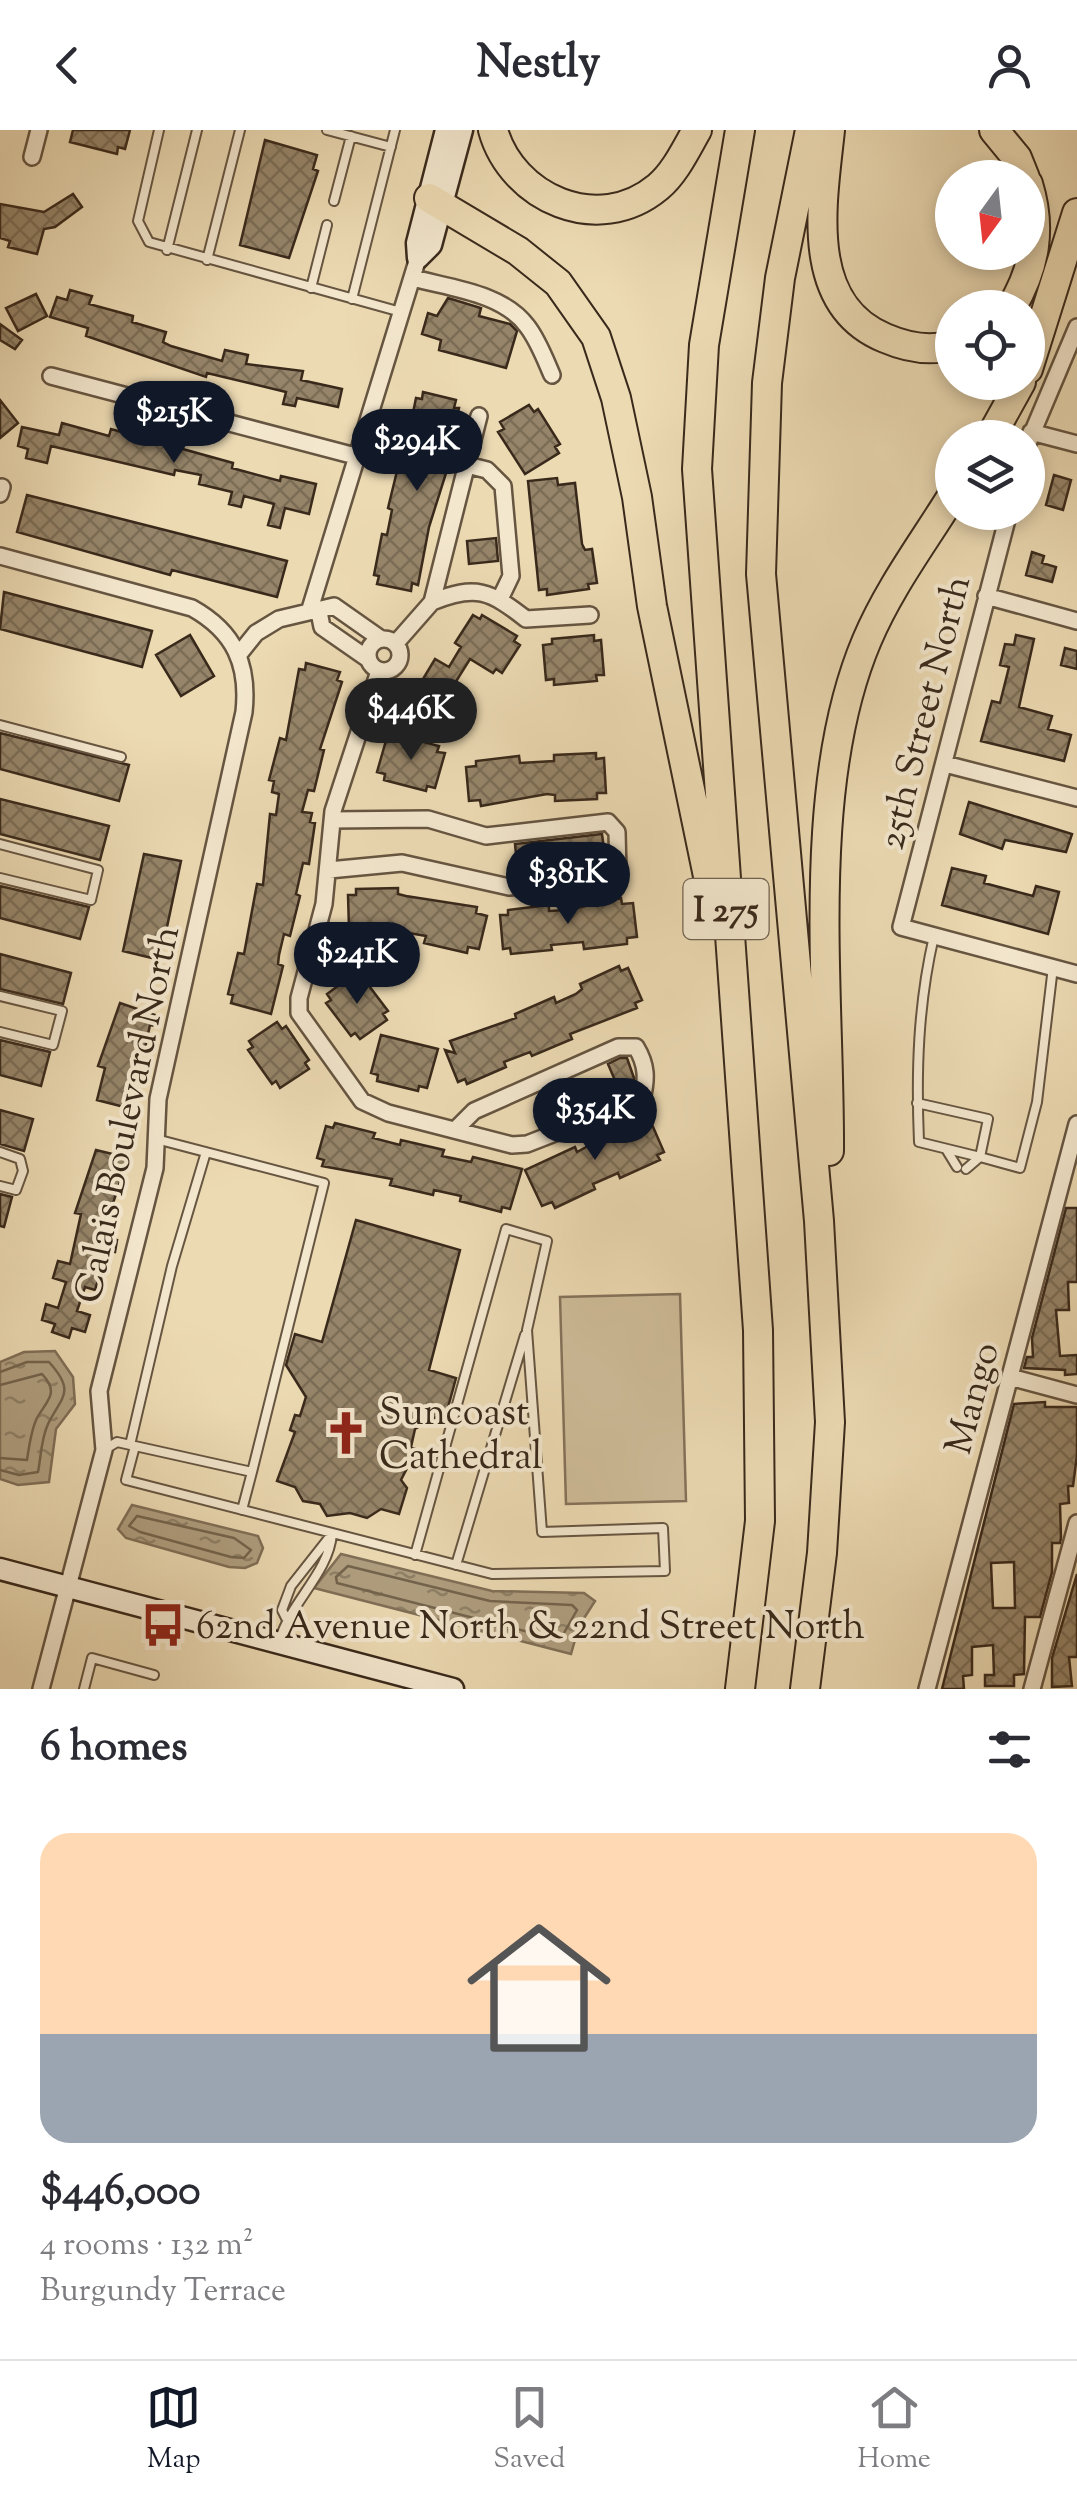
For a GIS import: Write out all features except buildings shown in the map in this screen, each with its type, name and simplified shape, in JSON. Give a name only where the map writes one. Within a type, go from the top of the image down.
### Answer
[{"type":"highway","points":[[493,130],[516,177],[544,198],[572,208],[608,209],[658,187],[697,130]]},
{"type":"highway","name":"I 275","points":[[740,130],[704,345],[697,469],[762,1424],[759,1540],[740,1689]]},
{"type":"highway","name":"I 275","points":[[804,1689],[822,1553],[830,1422],[818,1222],[762,574],[767,383],[780,278],[810,130]]},
{"type":"highway","points":[[830,130],[821,221],[823,250],[838,295],[877,335],[919,349],[935,348]]},
{"type":"highway","points":[[994,130],[1018,160]]},
{"type":"highway","points":[[436,210],[456,224],[476,229],[518,251],[558,283],[590,327],[606,367],[636,497],[652,606],[734,1025]]},
{"type":"highway","points":[[1045,315],[1077,213]]},
{"type":"highway","points":[[818,1222],[829,1166],[828,912],[837,744],[847,696],[879,614],[935,523]]},
{"type":"street","points":[[32,156],[39,130]]},
{"type":"street","points":[[415,268],[430,245],[446,130]]},
{"type":"street","points":[[0,556],[192,608],[214,620],[240,653],[254,639],[261,640],[287,620],[314,611],[334,606],[388,641],[401,653],[398,664],[390,671],[374,665],[322,627],[314,611],[401,312],[462,130]]},
{"type":"street","points":[[415,268],[515,313],[528,327],[552,375]]},
{"type":"street","points":[[1037,420],[1077,326]]},
{"type":"street","points":[[51,376],[359,456]]},
{"type":"street","points":[[432,602],[479,416]]},
{"type":"street","points":[[1045,440],[1077,444]]},
{"type":"street","points":[[467,464],[486,470],[503,486],[511,576],[500,599]]},
{"type":"street","name":"25th Street North","points":[[934,936],[901,927],[1003,530]]},
{"type":"street","points":[[455,1130],[474,1112],[618,1047],[636,1047],[644,1060],[647,1081],[642,1099],[528,1144],[455,1130],[362,1101],[300,1013],[299,998],[329,870],[332,820],[374,665],[372,644],[388,641],[432,602],[472,591],[500,599],[526,619],[590,614]]},
{"type":"street","points":[[986,596],[1077,621]]},
{"type":"street","name":"Calais Boulevard North","points":[[41,1689],[104,1450],[99,1390],[154,1168],[154,1138],[170,1041],[244,712],[247,684],[240,653]]},
{"type":"street","points":[[945,764],[1077,798]]},
{"type":"street","points":[[329,870],[402,862],[509,886],[610,880],[618,874],[617,832],[608,822],[486,836],[428,819],[332,820]]},
{"type":"street","points":[[934,936],[1077,974]]},
{"type":"street","name":"Mango","points":[[927,1689],[1077,1124]]},
{"type":"street","points":[[1010,1376],[1077,1395]]},
{"type":"street","points":[[1032,1689],[1077,1524]]},
{"type":"street","points":[[0,1569],[453,1689]]},
{"type":"lane","points":[[159,130],[138,221],[149,242],[401,312]]},
{"type":"lane","points":[[168,250],[197,130]]},
{"type":"lane","points":[[207,260],[240,130]]},
{"type":"lane","points":[[328,130],[391,147]]},
{"type":"lane","points":[[352,299],[396,130]]},
{"type":"lane","points":[[334,201],[350,136]]},
{"type":"lane","points":[[310,288],[327,225]]},
{"type":"lane","points":[[0,726],[121,758]]},
{"type":"lane","points":[[0,844],[98,870],[91,900],[0,878]]},
{"type":"lane","points":[[934,936],[919,1014],[919,1142],[1020,1168],[1037,1102],[1053,968]]},
{"type":"lane","points":[[0,996],[62,1011],[53,1046],[0,1032]]},
{"type":"lane","points":[[917,1103],[988,1119],[980,1157],[961,1168],[946,1149]]},
{"type":"lane","points":[[154,1138],[324,1182],[242,1510]]},
{"type":"lane","points":[[0,1152],[20,1159],[23,1171],[16,1190],[0,1186]]},
{"type":"lane","points":[[206,1152],[172,1266],[126,1480],[492,1574],[665,1571],[663,1528],[542,1532],[526,1330]]},
{"type":"lane","points":[[415,1554],[506,1230],[548,1240],[526,1330],[456,1565]]},
{"type":"lane","points":[[104,1450],[117,1442],[252,1472]]},
{"type":"lane","points":[[279,1643],[286,1618],[330,1552],[332,1534]]},
{"type":"lane","points":[[84,1689],[92,1658],[154,1674]]},
{"type":"shaded area","points":[[680,1294],[686,1501],[566,1504],[560,1297]]},
{"type":"water","points":[[55,1351],[73,1377],[75,1404],[56,1429],[49,1482],[18,1485],[0,1479],[0,1362],[24,1352]]},
{"type":"water","points":[[132,1505],[258,1536],[263,1548],[257,1563],[245,1568],[229,1567],[126,1538],[118,1529]]},
{"type":"water","points":[[341,1554],[492,1591],[584,1593],[595,1601],[579,1626],[571,1654],[314,1588]]},
{"type":"place","name":"Suncoast Cathedral","points":[[346,1433]]},
{"type":"place","name":"62nd Avenue North & 22nd Street North","points":[[163,1625]]}]
